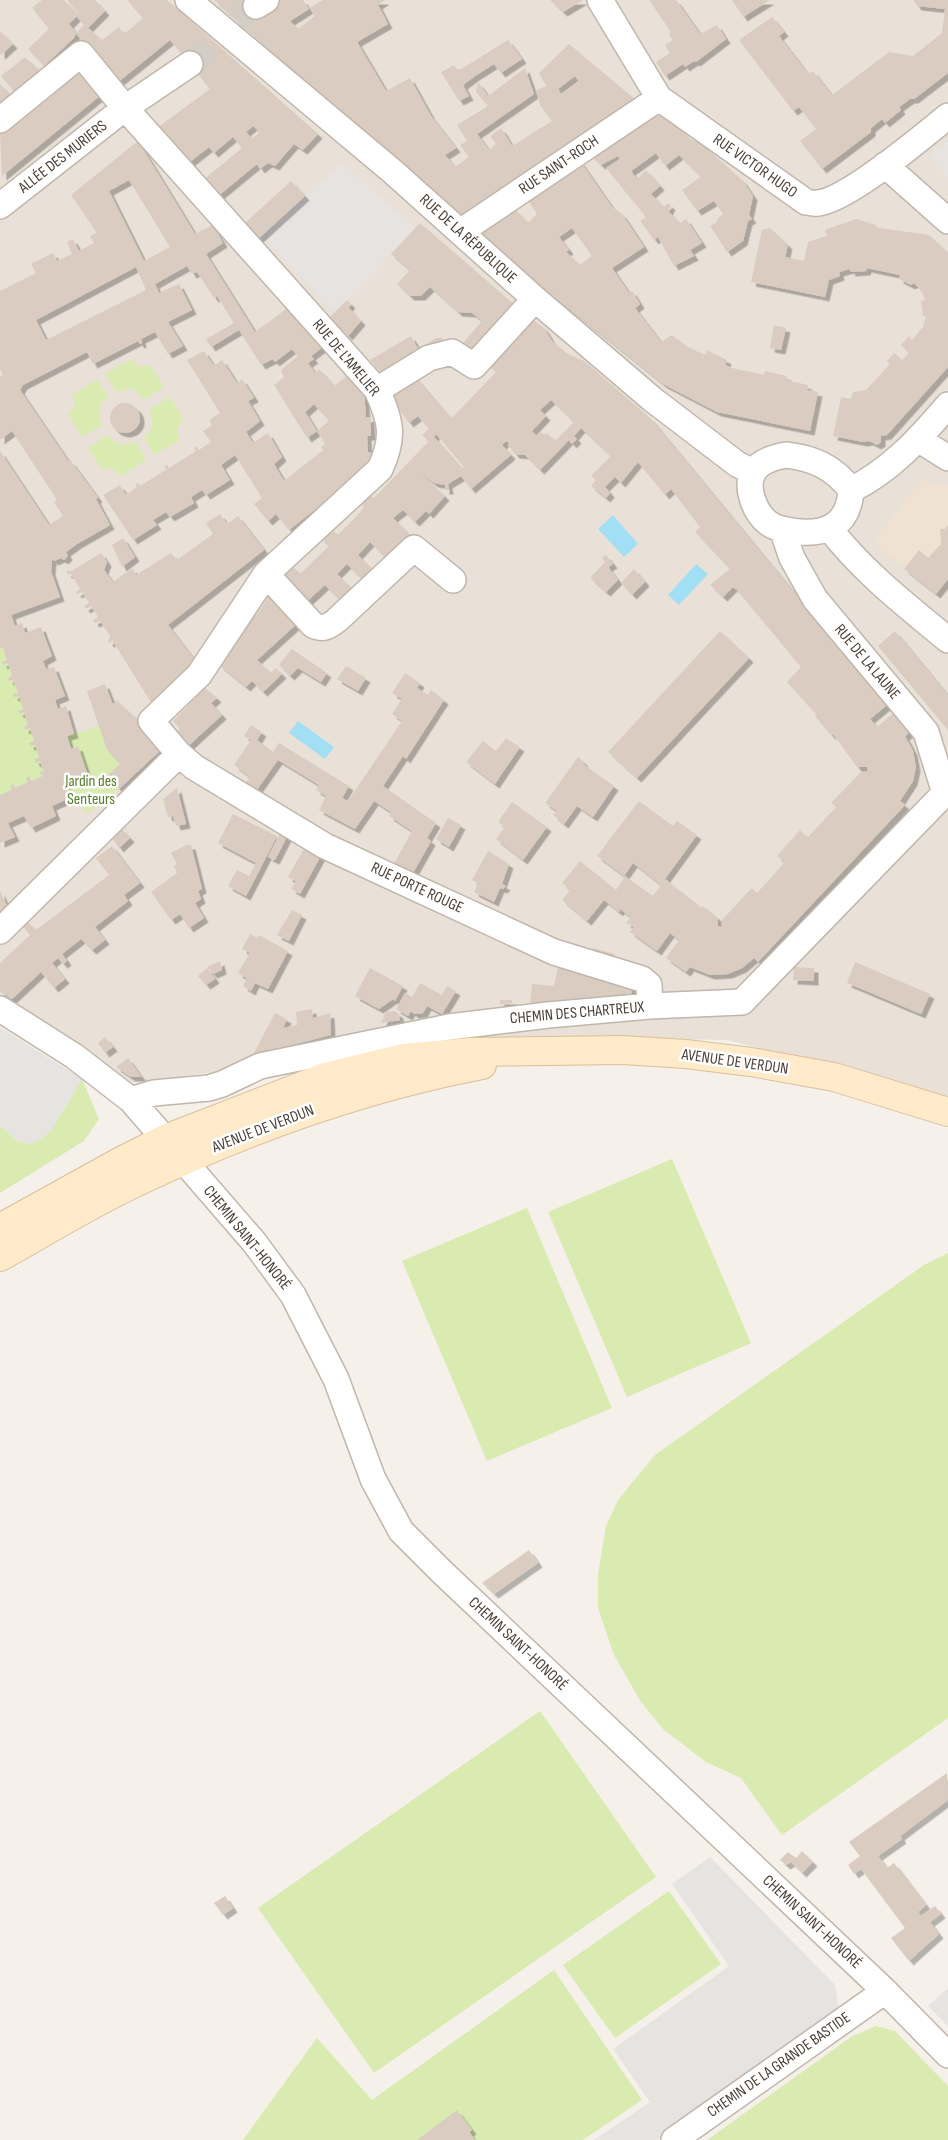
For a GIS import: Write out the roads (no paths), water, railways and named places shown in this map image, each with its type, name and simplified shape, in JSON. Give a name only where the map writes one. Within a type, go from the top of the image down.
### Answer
[{"type":"main road","name":"AVENUE DE VERDUN","points":[[0,1228],[165,1139],[325,1077],[402,1058],[471,1052],[546,1053],[622,1050],[686,1054],[751,1062],[834,1077],[948,1112]]},
{"type":"main road","name":"AVENUE DE VERDUN","points":[[0,1257],[135,1183],[184,1160],[337,1101],[473,1067],[546,1053]]},
{"type":"main road","name":"AVENUE DE VERDUN","points":[[920,1104],[948,1118]]},
{"type":"street","name":"RUE DE LA RÉPUBLIQUE","points":[[188,0],[239,19],[392,171],[535,299],[652,399],[737,464],[753,472]]},
{"type":"street","name":"RUE VICTOR HUGO","points":[[600,0],[659,98],[806,202],[818,203],[841,194],[885,165],[948,116]]},
{"type":"street","name":"RUE DE L'AMELIER","points":[[0,120],[81,54],[126,108],[377,390],[387,413],[391,434],[388,451],[380,469],[266,574],[199,675],[151,721],[179,754]]},
{"type":"street","name":"ALLÉE DES MURIERS","points":[[0,206],[126,108],[190,64]]},
{"type":"street","name":"RUE SAINT-ROCH","points":[[460,232],[659,98]]},
{"type":"street","points":[[885,165],[948,221]]},
{"type":"street","points":[[377,390],[429,358],[452,352],[474,366],[535,299]]},
{"type":"street","points":[[851,490],[875,478],[918,439],[948,405]]},
{"type":"street","points":[[918,439],[948,458]]},
{"type":"street","points":[[786,455],[805,457],[829,467],[842,478],[851,490],[850,505],[842,518],[830,529],[817,534],[782,530],[767,522],[754,504],[750,489],[753,472],[769,459],[786,455]]},
{"type":"street","points":[[830,529],[844,548],[879,582],[948,640]]},
{"type":"street","name":"RUE DE LA LAUNE","points":[[782,530],[792,558],[815,599],[926,732],[947,794]]},
{"type":"street","points":[[266,574],[313,625],[320,628],[328,627],[414,548],[453,580]]},
{"type":"street","points":[[0,931],[179,754]]},
{"type":"street","name":"RUE PORTE ROUGE","points":[[179,754],[194,767],[325,846],[554,952],[642,979],[649,985],[650,1006]]},
{"type":"street","name":"CHEMIN DES CHARTREUX","points":[[132,1100],[154,1093],[208,1088],[222,1084],[260,1066],[449,1027],[548,1015],[650,1006],[742,1002],[947,794]]},
{"type":"street","points":[[0,1009],[74,1056],[132,1100],[184,1160]]},
{"type":"street","name":"CHEMIN SAINT-HONORÉ","points":[[184,1160],[254,1242],[293,1295],[336,1379],[373,1479],[401,1531],[885,1991],[948,2056]]},
{"type":"street","name":"CHEMIN DE LA GRANDE BASTIDE","points":[[674,2140],[885,1991]]},
{"type":"water","points":[[613,515],[638,544],[624,557],[598,529]]},
{"type":"water","points":[[696,564],[708,574],[679,605],[668,595]]},
{"type":"water","points":[[298,721],[334,747],[325,759],[289,733]]},
{"type":"tunnel","points":[[236,19],[256,6]]},
{"type":"tunnel","points":[[190,64],[217,43]]},
{"type":"park label","name":"Jardin des Senteurs","points":[[91,790]]}]
